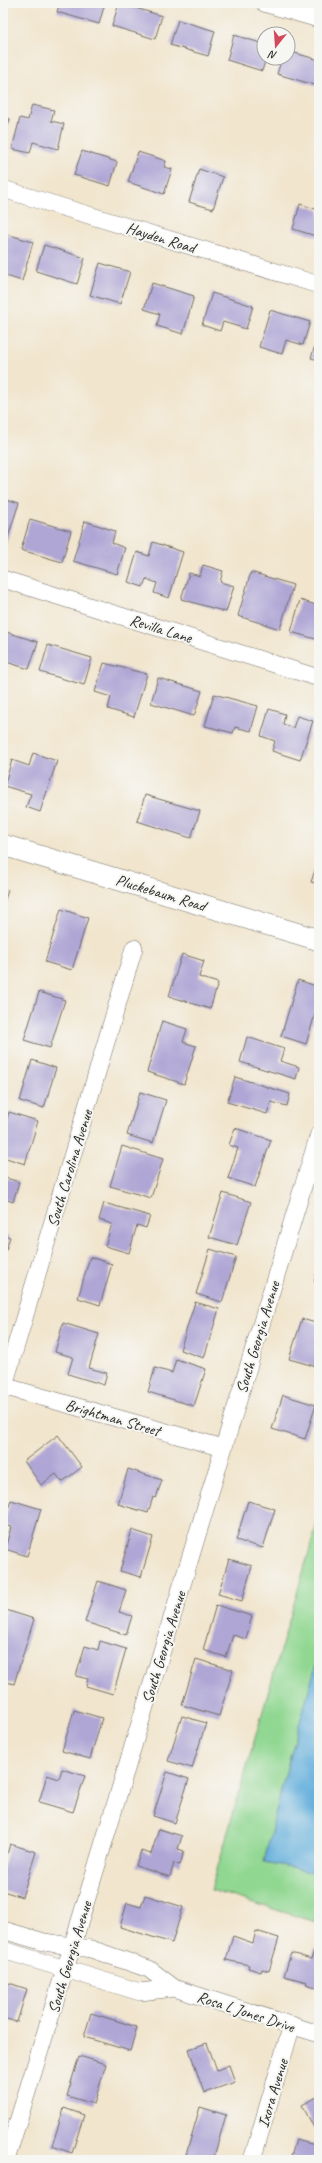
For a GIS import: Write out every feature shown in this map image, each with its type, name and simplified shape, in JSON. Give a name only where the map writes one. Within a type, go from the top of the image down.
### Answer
[{"type":"street","points":[[264,3],[319,19]]},
{"type":"street","name":"Hayden Road","points":[[3,189],[319,285]]},
{"type":"street","name":"Revilla Lane","points":[[3,579],[319,678]]},
{"type":"street","name":"Pluckebaum Road","points":[[3,845],[319,940]]},
{"type":"street","name":"South Carolina Avenue","points":[[3,1387],[134,948]]},
{"type":"street","name":"South Georgia Avenue","points":[[6,2160],[66,1969],[319,1134]]},
{"type":"street","name":"Brightman Street","points":[[3,1387],[223,1448]]},
{"type":"street","name":"Rosa L Jones Drive","points":[[3,1930],[44,1942],[91,1949],[149,1969],[174,1988],[319,2034]]},
{"type":"street","name":"Rosa L Jones Drive","points":[[3,1950],[140,1992],[174,1988]]},
{"type":"street","name":"Ixora Avenue","points":[[252,2160],[292,2025]]},
{"type":"green space","points":[[319,1517],[319,1654],[281,1790],[264,1862],[291,1867],[319,1875],[319,1923],[211,1890]]},
{"type":"water","points":[[319,1654],[319,1875],[291,1867],[264,1862],[281,1790]]},
{"type":"building","points":[[60,3],[105,3],[99,24],[57,12]]},
{"type":"building","points":[[119,3],[162,16],[155,39],[112,26]]},
{"type":"building","points":[[178,20],[215,31],[208,56],[170,45]]},
{"type":"building","points":[[234,35],[256,42],[256,66],[264,66],[262,71],[227,60]]},
{"type":"building","points":[[296,53],[319,60],[318,86],[277,74],[280,66],[296,66]]},
{"type":"building","points":[[32,105],[54,110],[51,121],[64,124],[58,149],[33,142],[30,153],[12,149],[20,118],[28,120]]},
{"type":"building","points":[[3,117],[10,119],[3,140]]},
{"type":"building","points":[[82,151],[117,162],[110,186],[74,175]]},
{"type":"building","points":[[138,152],[166,161],[164,167],[172,169],[164,194],[128,182]]},
{"type":"building","points":[[199,169],[223,177],[213,209],[189,202]]},
{"type":"building","points":[[300,204],[319,210],[319,237],[293,229]]},
{"type":"building","points":[[3,233],[33,242],[22,281],[3,275]]},
{"type":"building","points":[[44,245],[85,258],[77,284],[36,271]]},
{"type":"building","points":[[100,263],[130,272],[120,304],[90,295]]},
{"type":"building","points":[[152,283],[194,296],[183,334],[157,326],[160,314],[144,309]]},
{"type":"building","points":[[212,293],[253,306],[246,329],[223,322],[220,331],[202,325]]},
{"type":"building","points":[[270,310],[310,322],[303,345],[286,340],[282,354],[259,347]]},
{"type":"building","points":[[319,333],[319,360],[311,358]]},
{"type":"building","points":[[3,498],[19,503],[5,546],[3,546]]},
{"type":"building","points":[[30,519],[71,531],[62,562],[21,550]]},
{"type":"building","points":[[85,521],[115,531],[112,543],[125,548],[117,574],[73,561]]},
{"type":"building","points":[[153,542],[183,552],[169,598],[154,593],[157,583],[146,579],[143,587],[128,582],[137,552],[149,556]]},
{"type":"building","points":[[203,565],[223,571],[220,582],[234,586],[226,612],[181,599],[189,573],[200,576]]},
{"type":"building","points":[[251,572],[293,585],[280,629],[238,616]]},
{"type":"building","points":[[300,600],[319,606],[319,640],[291,632]]},
{"type":"building","points":[[3,631],[38,642],[29,669],[3,661]]},
{"type":"building","points":[[48,645],[92,658],[84,685],[40,672]]},
{"type":"building","points":[[104,663],[147,674],[134,717],[108,709],[111,697],[95,692]]},
{"type":"building","points":[[158,678],[202,691],[194,716],[151,703]]},
{"type":"building","points":[[214,694],[258,706],[251,731],[235,727],[233,733],[205,726]]},
{"type":"building","points":[[269,709],[285,714],[283,724],[293,728],[297,716],[313,721],[300,760],[272,751],[275,741],[261,736]]},
{"type":"building","points":[[33,753],[57,761],[40,812],[26,807],[31,794],[4,786],[12,760],[29,766]]},
{"type":"building","points":[[145,795],[200,811],[191,838],[137,821]]},
{"type":"building","points":[[319,859],[319,884],[311,882]]},
{"type":"building","points":[[3,888],[8,890],[3,906]]},
{"type":"building","points":[[61,909],[88,918],[72,970],[45,962]]},
{"type":"building","points":[[182,954],[204,961],[199,977],[218,983],[210,1009],[169,996]]},
{"type":"building","points":[[298,980],[319,987],[319,1001],[306,1044],[281,1036]]},
{"type":"building","points":[[39,992],[65,1000],[50,1048],[24,1040]]},
{"type":"building","points":[[162,1021],[187,1029],[183,1042],[196,1046],[184,1084],[147,1072]]},
{"type":"building","points":[[247,1037],[284,1049],[280,1061],[299,1067],[296,1079],[240,1062]]},
{"type":"building","points":[[32,1060],[56,1068],[44,1108],[20,1101]]},
{"type":"building","points":[[235,1077],[290,1094],[287,1106],[271,1102],[267,1114],[227,1102]]},
{"type":"building","points":[[140,1092],[166,1100],[153,1143],[127,1135]]},
{"type":"building","points":[[9,1112],[38,1121],[25,1164],[3,1157],[3,1133]]},
{"type":"building","points":[[235,1128],[271,1140],[255,1187],[228,1178],[238,1148],[229,1145]]},
{"type":"building","points":[[122,1146],[163,1159],[151,1198],[110,1186]]},
{"type":"building","points":[[3,1177],[19,1182],[13,1202],[5,1199],[3,1205]]},
{"type":"building","points":[[223,1193],[251,1202],[237,1245],[209,1237]]},
{"type":"building","points":[[104,1203],[150,1216],[146,1228],[137,1225],[129,1253],[105,1246],[112,1224],[99,1220]]},
{"type":"building","points":[[3,1235],[10,1237],[5,1253],[3,1253]]},
{"type":"building","points":[[210,1249],[236,1257],[222,1302],[196,1294]]},
{"type":"building","points":[[90,1257],[112,1264],[100,1305],[78,1298]]},
{"type":"building","points":[[319,1266],[319,1284],[314,1282]]},
{"type":"building","points":[[195,1302],[219,1309],[204,1358],[180,1350]]},
{"type":"building","points":[[302,1319],[319,1324],[319,1352],[314,1366],[289,1359]]},
{"type":"building","points":[[63,1323],[99,1334],[89,1368],[107,1373],[104,1385],[68,1374],[73,1357],[55,1352]]},
{"type":"building","points":[[176,1359],[206,1369],[194,1406],[148,1392],[155,1368],[172,1373]]},
{"type":"building","points":[[283,1395],[316,1405],[305,1439],[272,1429]]},
{"type":"building","points":[[58,1435],[82,1467],[62,1482],[56,1474],[41,1485],[24,1461]]},
{"type":"building","points":[[128,1469],[162,1480],[156,1498],[153,1497],[148,1513],[118,1504]]},
{"type":"building","points":[[11,1500],[41,1509],[27,1556],[5,1549],[11,1527],[3,1525]]},
{"type":"building","points":[[248,1501],[275,1509],[263,1548],[236,1540]]},
{"type":"building","points":[[132,1530],[153,1537],[141,1577],[120,1571]]},
{"type":"building","points":[[229,1559],[252,1566],[242,1601],[218,1594]]},
{"type":"building","points":[[98,1581],[126,1590],[119,1612],[132,1616],[126,1635],[85,1622]]},
{"type":"building","points":[[216,1605],[252,1616],[246,1639],[233,1635],[226,1657],[203,1650]]},
{"type":"building","points":[[6,1610],[34,1619],[14,1684],[3,1681],[3,1620]]},
{"type":"building","points":[[100,1641],[126,1649],[113,1694],[86,1686],[88,1679],[76,1676],[85,1646],[98,1650]]},
{"type":"building","points":[[196,1659],[233,1670],[219,1716],[182,1705]]},
{"type":"building","points":[[74,1710],[102,1718],[90,1759],[62,1751]]},
{"type":"building","points":[[182,1716],[206,1723],[192,1768],[168,1761]]},
{"type":"building","points":[[62,1769],[85,1776],[73,1812],[39,1802],[47,1775],[59,1779]]},
{"type":"building","points":[[167,1772],[189,1779],[175,1823],[153,1816]]},
{"type":"building","points":[[159,1829],[182,1836],[178,1849],[184,1851],[180,1865],[174,1863],[170,1877],[136,1866],[141,1851],[151,1854]]},
{"type":"building","points":[[10,1844],[36,1852],[22,1897],[3,1891],[3,1868]]},
{"type":"building","points":[[145,1895],[183,1907],[172,1943],[120,1927],[127,1903],[141,1907]]},
{"type":"building","points":[[256,1931],[279,1938],[269,1971],[262,1969],[261,1972],[248,1968],[249,1965],[226,1960],[233,1936],[253,1943]]},
{"type":"building","points":[[315,1948],[319,1949],[319,1988],[306,1984],[307,1982],[284,1976],[291,1953],[311,1959]]},
{"type":"building","points":[[3,1981],[27,1989],[17,2022],[3,2018]]},
{"type":"building","points":[[91,2013],[137,2027],[130,2051],[84,2037]]},
{"type":"building","points":[[207,2043],[217,2070],[229,2065],[235,2082],[204,2093],[189,2049]]},
{"type":"building","points":[[79,2056],[106,2064],[94,2104],[67,2096]]},
{"type":"building","points":[[319,2096],[319,2137],[302,2105]]},
{"type":"building","points":[[200,2107],[226,2115],[213,2160],[203,2160],[186,2155]]},
{"type":"building","points":[[64,2108],[84,2115],[72,2153],[52,2146]]},
{"type":"building","points":[[296,2140],[319,2146],[316,2160],[290,2160]]}]
